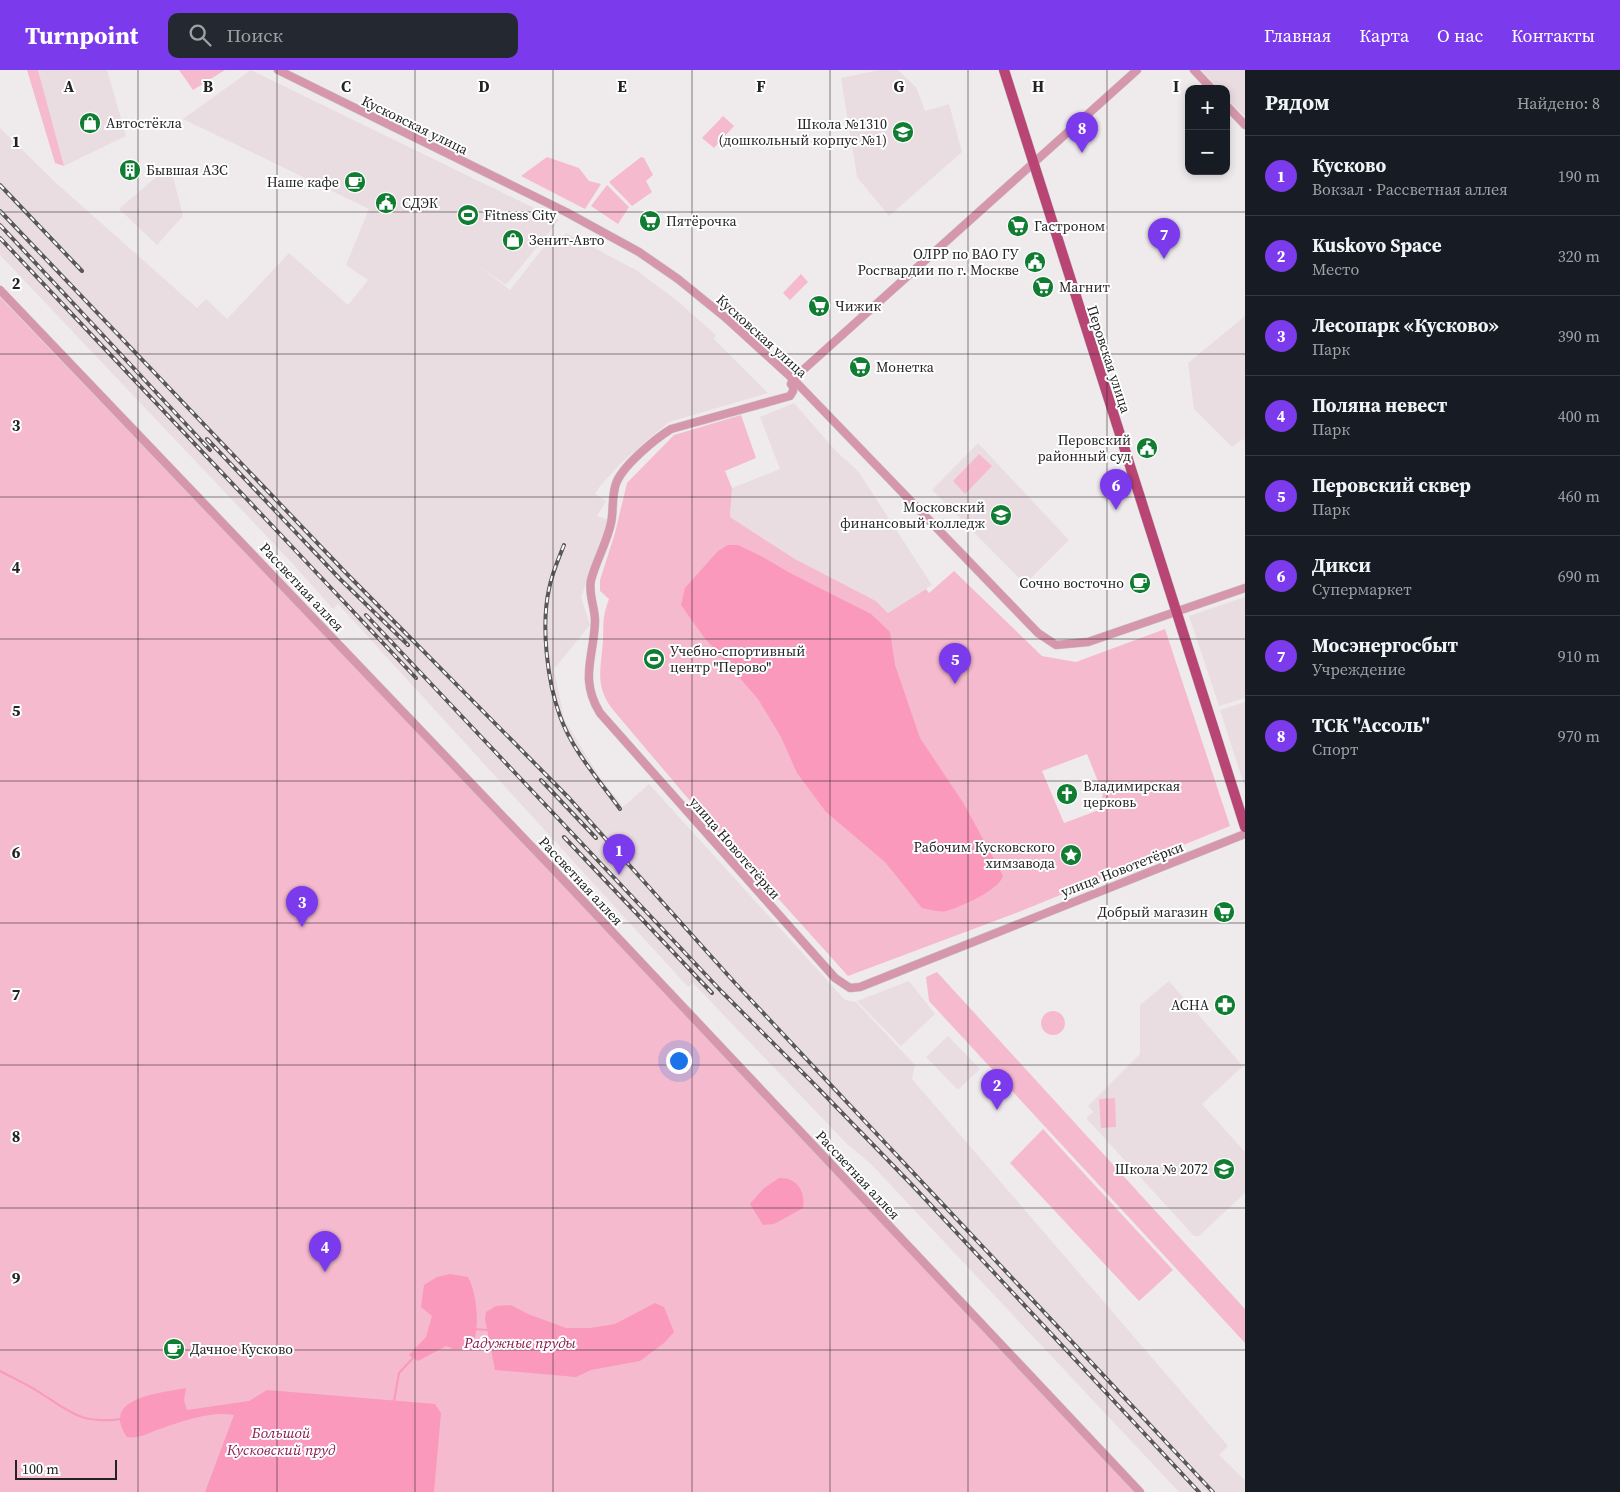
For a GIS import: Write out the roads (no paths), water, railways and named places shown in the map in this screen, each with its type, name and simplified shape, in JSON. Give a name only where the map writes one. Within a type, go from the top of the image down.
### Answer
[{"type":"main road","name":"Перовская улица","points":[[1004,70],[1245,826]]},
{"type":"street","name":"Кусковская улица","points":[[278,70],[566,212],[646,257],[726,318],[792,380],[1038,633],[1056,645],[1088,642],[1245,588]]},
{"type":"street","name":"улица Новотетёрки","points":[[1137,70],[792,380],[788,392],[746,409],[671,429],[656,440],[621,474],[616,483],[611,523],[590,586],[595,622],[589,659],[588,682],[590,693],[600,713],[835,978],[850,988],[860,987],[1245,834]]},
{"type":"street","points":[[1194,70],[1208,85]]},
{"type":"street","points":[[1230,109],[1245,125]]},
{"type":"street","name":"Рассветная аллея","points":[[0,290],[554,870],[1140,1492]]},
{"type":"water","points":[[728,545],[738,545],[761,556],[790,573],[871,614],[890,632],[895,665],[920,738],[964,804],[1003,876],[995,887],[970,902],[946,911],[922,908],[885,862],[826,812],[797,773],[781,737],[758,699],[703,636],[681,605],[685,588],[718,551]]},
{"type":"water","points":[[779,1178],[791,1180],[799,1187],[803,1196],[803,1208],[774,1224],[763,1225],[750,1204],[763,1189]]},
{"type":"water","name":"Радужные пруды","points":[[450,1274],[468,1277],[476,1303],[476,1334],[469,1349],[453,1349],[446,1346],[418,1361],[409,1355],[426,1337],[432,1316],[421,1307],[424,1285],[437,1277]]},
{"type":"water","name":"Радужные пруды","points":[[655,1303],[664,1307],[674,1332],[664,1343],[640,1361],[591,1370],[576,1377],[495,1370],[485,1319],[486,1312],[496,1306],[511,1305],[528,1314],[566,1328],[590,1328],[615,1324]]},
{"type":"water","name":"Большой Кусковский пруд","points":[[186,1388],[184,1400],[187,1410],[249,1401],[267,1390],[435,1404],[441,1413],[434,1492],[205,1492],[234,1415],[216,1414],[197,1418],[136,1437],[127,1437],[121,1424],[121,1413],[127,1405],[137,1399]]},
{"type":"waterway","points":[[473,1329],[488,1330]]},
{"type":"waterway","points":[[394,1401],[399,1373],[414,1357]]},
{"type":"waterway","points":[[0,1371],[40,1392],[72,1413],[89,1419],[121,1419]]},
{"type":"railway","points":[[0,185],[82,271]]},
{"type":"railway","points":[[0,211],[346,573],[569,798],[735,983],[1213,1492]]},
{"type":"railway","points":[[0,225],[210,450]]},
{"type":"railway","points":[[0,238],[416,678]]},
{"type":"railway","points":[[207,439],[340,579],[408,645]]},
{"type":"railway","points":[[564,545],[549,589],[546,619],[547,653],[555,702],[571,741],[620,809]]},
{"type":"railway","points":[[366,615],[722,992],[913,1186],[1199,1492]]},
{"type":"railway","points":[[541,780],[596,838]]},
{"type":"railway","points":[[564,837],[712,993]]},
{"type":"place","name":"Автостёкла","points":[[90,123]]},
{"type":"place","name":"Школа №1310 (дошкольный корпус №1)","points":[[903,132]]},
{"type":"place","name":"ТСК \"Ассоль\"","points":[[1082,153]]},
{"type":"place","name":"Бывшая АЗС","points":[[130,170]]},
{"type":"place","name":"Наше кафе","points":[[355,182]]},
{"type":"place","name":"СДЭК","points":[[386,203]]},
{"type":"place","name":"Fitness City","points":[[468,215]]},
{"type":"place","name":"Пятёрочка","points":[[650,221]]},
{"type":"place","name":"Гастроном","points":[[1018,226]]},
{"type":"place","name":"Зенит-Авто","points":[[513,240]]},
{"type":"place","name":"Мосэнергосбыт","points":[[1164,259]]},
{"type":"place","name":"ОЛРР по ВАО ГУ Росгвардии по г. Москве","points":[[1035,262]]},
{"type":"place","name":"Магнит","points":[[1043,287]]},
{"type":"place","name":"Чижик","points":[[819,306]]},
{"type":"place","name":"Монетка","points":[[860,367]]},
{"type":"place","name":"Перовский районный суд","points":[[1147,448]]},
{"type":"place","name":"Дикси","points":[[1116,510]]},
{"type":"place","name":"Московский финансовый колледж","points":[[1001,515]]},
{"type":"place","name":"Сочно восточно","points":[[1140,583]]},
{"type":"place","name":"Учебно-спортивный центр \"Перово\"","points":[[654,659]]},
{"type":"place","name":"Перовский сквер","points":[[955,684]]},
{"type":"place","name":"Владимирская церковь","points":[[1067,794]]},
{"type":"place","name":"Рабочим Кусковского химзавода","points":[[1071,855]]},
{"type":"place","name":"Кусково","points":[[619,875]]},
{"type":"place","name":"Добрый магазин","points":[[1224,912]]},
{"type":"place","name":"Лесопарк «Кусково»","points":[[302,927]]},
{"type":"place","name":"АСНА","points":[[1225,1005]]},
{"type":"place","name":"Kuskovo Space","points":[[997,1110]]},
{"type":"place","name":"Школа № 2072","points":[[1224,1169]]},
{"type":"place","name":"Поляна невест","points":[[325,1272]]},
{"type":"place","name":"Дачное Кусково","points":[[174,1349]]}]
